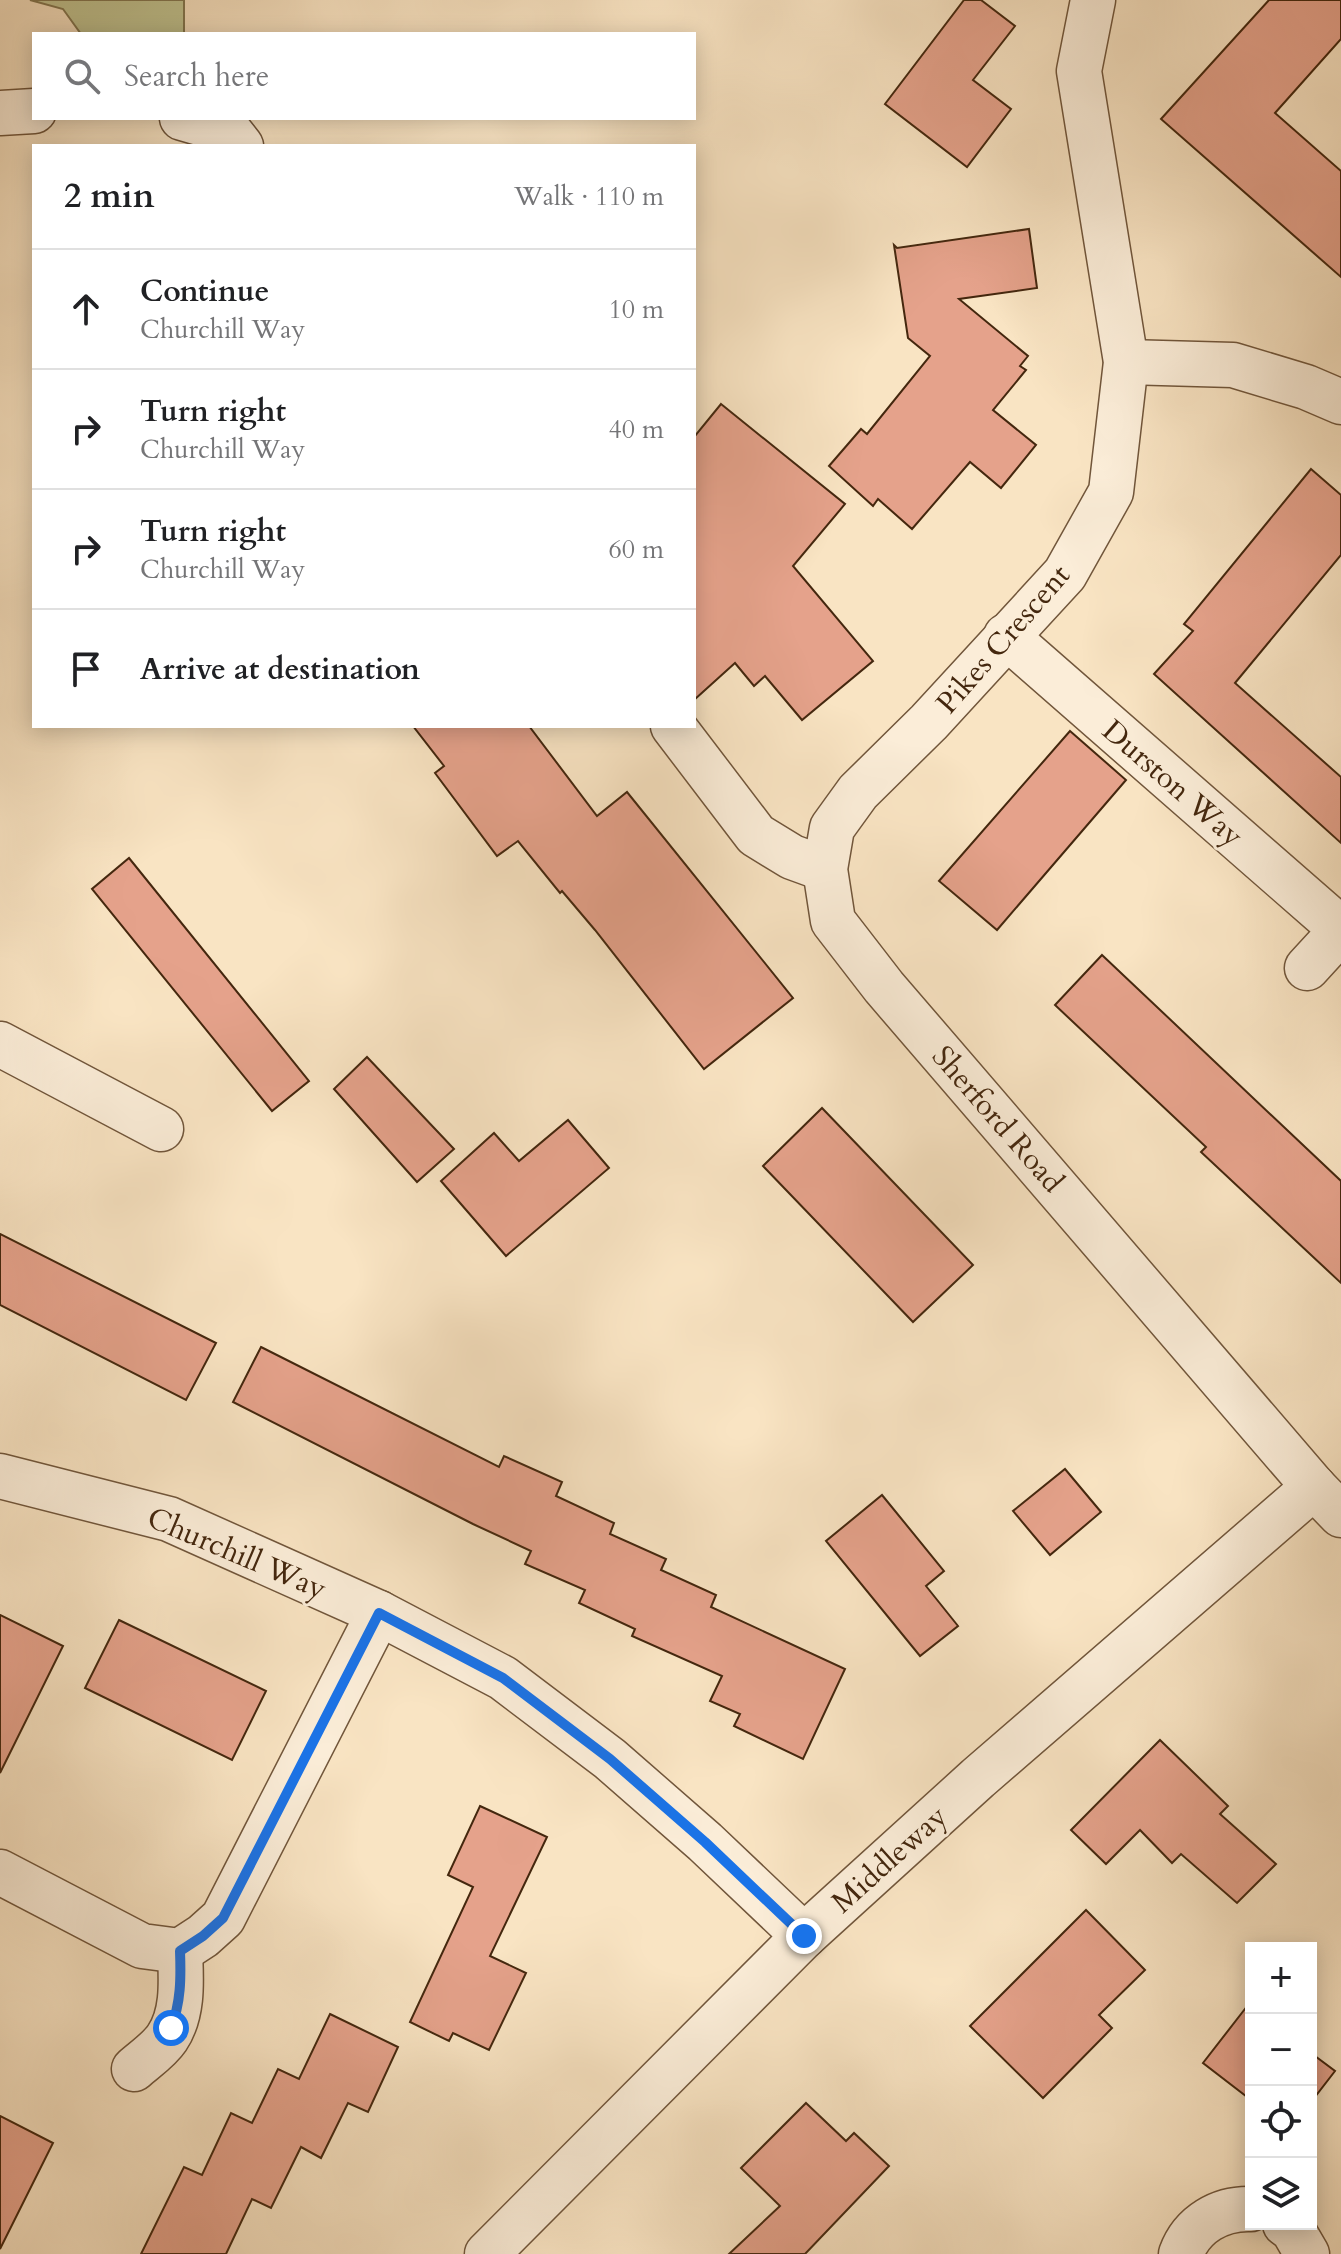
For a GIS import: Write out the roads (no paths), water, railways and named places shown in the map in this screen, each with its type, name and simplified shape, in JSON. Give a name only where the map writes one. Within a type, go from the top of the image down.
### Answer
[{"type":"street","name":"Pikes Crescent","points":[[825,869],[832,828],[858,792],[929,722],[1065,574],[1111,492],[1126,362],[1079,71],[1093,0]]},
{"type":"street","points":[[0,113],[32,111]]},
{"type":"street","points":[[189,120],[230,132],[239,144]]},
{"type":"street","points":[[1126,362],[1233,365],[1306,387],[1341,402]]},
{"type":"street","name":"Durston Way","points":[[1006,636],[1341,930],[1307,968]]},
{"type":"street","points":[[675,728],[756,835],[792,857],[825,869]]},
{"type":"street","name":"Sherford Road","points":[[825,869],[833,921],[884,987],[1327,1501]]},
{"type":"street","points":[[0,1044],[161,1129]]},
{"type":"street","name":"Churchill Way","points":[[0,1476],[169,1519],[379,1613],[503,1678],[610,1759],[705,1842],[804,1936]]},
{"type":"street","name":"Middleway","points":[[487,2254],[804,1936],[978,1778],[1327,1501]]},
{"type":"street","points":[[0,1872],[142,1946],[180,1951],[203,1936],[223,1918],[379,1613]]},
{"type":"street","points":[[134,2069],[167,2038],[177,2013],[181,1985],[180,1951]]},
{"type":"street","points":[[1181,2254],[1185,2242],[1202,2223],[1224,2211],[1245,2209]]},
{"type":"street","points":[[1293,2230],[1307,2254]]}]
